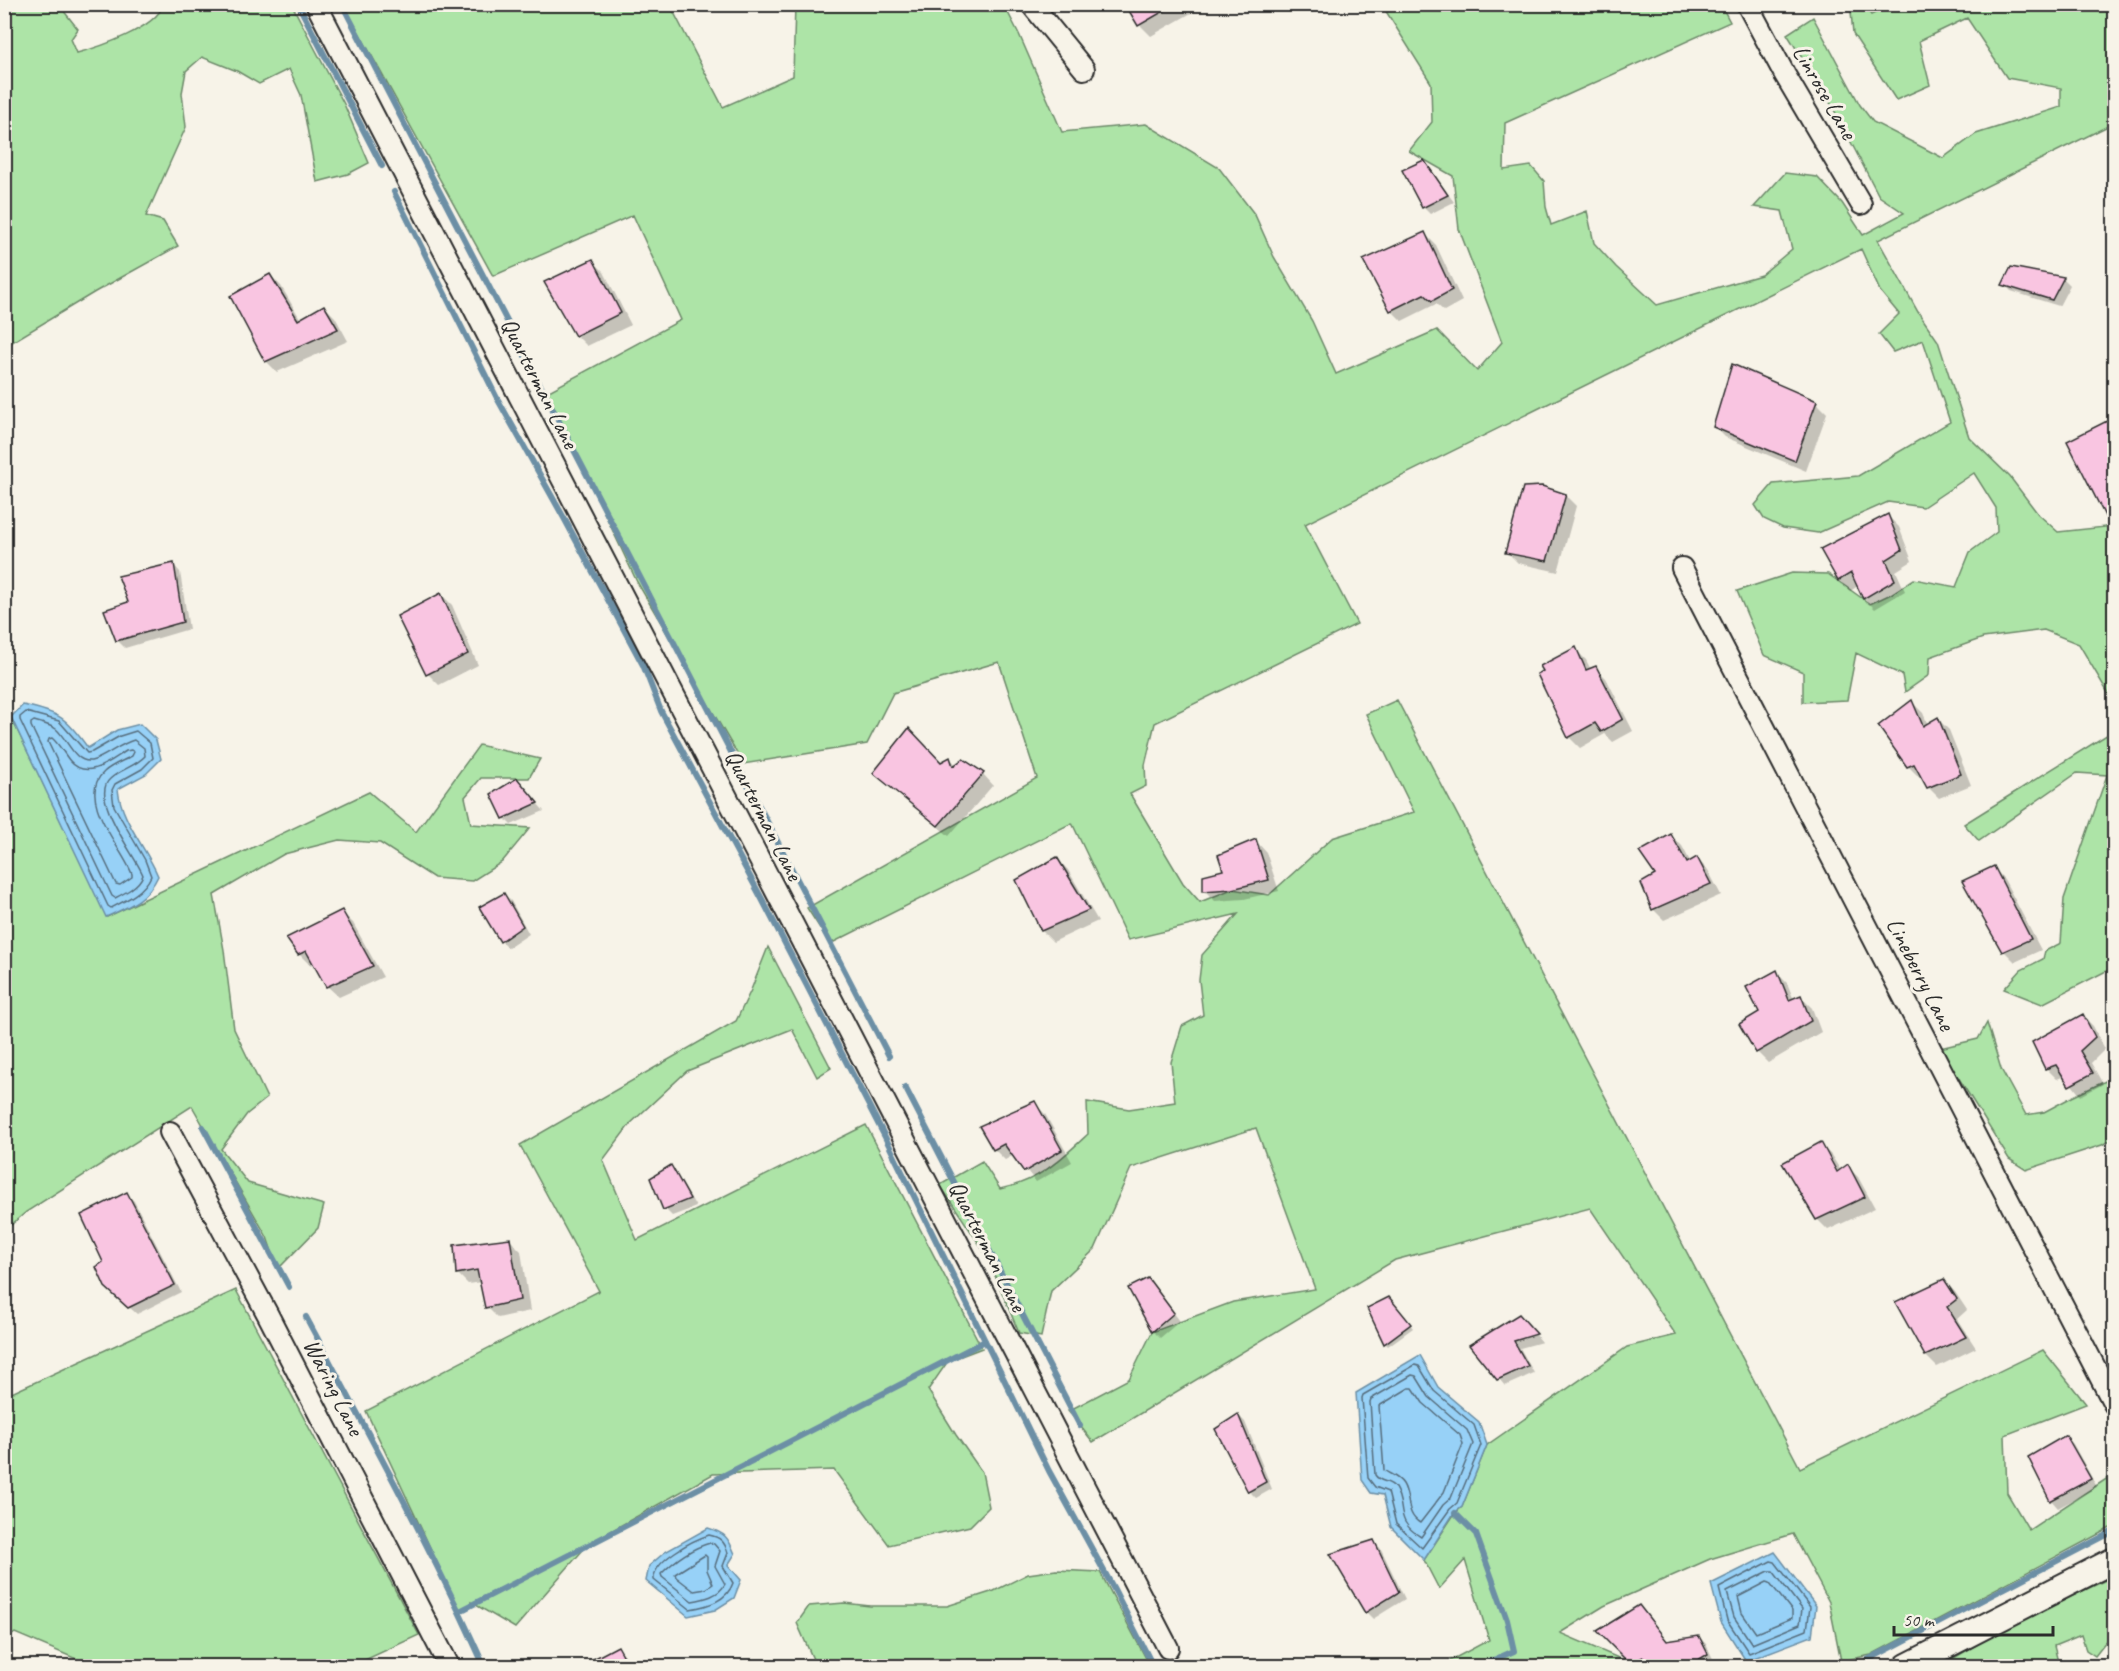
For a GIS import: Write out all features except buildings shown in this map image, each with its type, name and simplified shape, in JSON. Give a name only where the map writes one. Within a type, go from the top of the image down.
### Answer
[{"type":"street","name":"Quarterman Lane","points":[[316,4],[1168,1648]]},
{"type":"street","points":[[1031,4],[1084,69]]},
{"type":"street","name":"Linrose Lane","points":[[1747,4],[1785,75],[1861,204]]},
{"type":"street","name":"Lineberry Lane","points":[[1682,568],[2115,1404]]},
{"type":"street","name":"Waring Lane","points":[[170,1132],[268,1315],[449,1666]]},
{"type":"street","points":[[1907,1666],[2115,1560]]},
{"type":"green space","points":[[5,4],[59,5],[78,29],[71,39],[77,53],[139,29],[158,13],[163,5],[292,5],[344,104],[369,163],[348,174],[317,182],[301,95],[289,69],[259,84],[237,71],[202,57],[186,71],[182,93],[186,127],[146,216],[163,221],[178,246],[95,292],[12,342],[5,350]]},
{"type":"green space","points":[[1894,4],[1930,7],[1931,4],[2114,5],[2114,123],[1878,240],[1918,312],[1938,341],[1969,437],[2010,477],[2038,514],[2058,532],[2114,526],[2114,703],[2079,644],[2044,630],[1983,638],[1930,657],[1929,675],[1905,692],[1902,675],[1856,653],[1847,700],[1803,702],[1803,672],[1764,655],[1737,591],[1792,573],[1828,574],[1870,604],[1914,579],[1956,587],[1970,552],[1997,532],[1996,508],[1974,473],[1923,507],[1888,502],[1818,533],[1783,528],[1764,519],[1755,505],[1773,484],[1858,476],[1950,422],[1923,340],[1893,352],[1879,334],[1899,314],[1880,291],[1861,249],[1305,524],[1357,624],[1155,723],[1145,765],[1146,786],[1130,794],[1183,883],[1200,902],[1232,889],[1269,895],[1332,838],[1414,812],[1366,714],[1397,700],[1800,1468],[2043,1350],[2086,1404],[2005,1435],[2007,1493],[2029,1530],[2114,1474],[2114,1526],[1871,1655],[1841,1661],[1829,1602],[1793,1534],[1710,1559],[1604,1606],[1560,1633],[1637,1666],[1440,1666],[1489,1640],[1465,1560],[1439,1589],[1424,1560],[1455,1513],[1462,1507],[1487,1445],[1627,1347],[1676,1335],[1590,1208],[1395,1260],[1093,1442],[1068,1411],[1129,1379],[1152,1332],[1233,1302],[1315,1289],[1256,1128],[1131,1168],[1095,1249],[1051,1291],[1041,1337],[1019,1333],[986,1254],[940,1185],[982,1161],[1000,1189],[1026,1181],[1048,1169],[1088,1134],[1087,1102],[1129,1109],[1175,1102],[1171,1062],[1182,1026],[1203,1015],[1199,980],[1202,955],[1238,914],[1128,940],[1072,823],[830,944],[807,908],[1037,778],[999,662],[893,693],[867,744],[743,764],[637,582],[547,392],[681,320],[633,215],[493,276],[344,5],[670,5],[723,107],[793,76],[795,5],[1004,5],[1062,132],[1146,124],[1219,168],[1255,215],[1274,257],[1312,321],[1336,374],[1437,330],[1477,371],[1502,342],[1459,229],[1453,176],[1409,151],[1432,122],[1431,83],[1382,5],[1721,5],[1730,22],[1505,123],[1504,170],[1531,166],[1544,181],[1546,207],[1551,225],[1587,211],[1594,243],[1657,305],[1761,275],[1792,249],[1782,211],[1754,207],[1785,173],[1817,177],[1842,203],[1863,235],[1904,213],[1879,196],[1831,104],[1787,34],[1813,17],[1860,105],[1873,122],[1943,158],[1976,134],[2061,107],[2061,88],[2007,78],[1967,18],[1919,41],[1930,85],[1896,100],[1853,34],[1851,12],[1866,8],[1871,15]]},
{"type":"green space","points":[[4,706],[107,917],[369,792],[416,832],[479,745],[540,759],[529,778],[481,778],[465,797],[471,824],[530,828],[502,862],[472,881],[434,878],[380,843],[339,840],[284,854],[214,895],[234,1029],[267,1098],[247,1114],[221,1149],[248,1183],[324,1205],[318,1228],[278,1269],[267,1237],[192,1106],[26,1212],[5,1230]]},
{"type":"green space","points":[[2114,712],[2114,967],[2042,1004],[2004,989],[2021,970],[2043,959],[2045,951],[2061,943],[2064,899],[2107,775],[2077,773],[1979,841],[1964,824],[2110,733]]},
{"type":"green space","points":[[768,947],[831,1068],[817,1077],[792,1029],[687,1071],[630,1124],[603,1160],[637,1240],[866,1125],[982,1348],[948,1361],[928,1390],[982,1472],[989,1507],[970,1526],[889,1545],[834,1470],[713,1474],[589,1543],[515,1628],[471,1602],[471,1605],[460,1611],[366,1411],[599,1291],[520,1145],[736,1021]]},
{"type":"green space","points":[[1987,1023],[2001,1069],[2026,1115],[2044,1112],[2114,1077],[2114,1138],[2102,1145],[2026,1170],[2009,1159],[1940,1048],[1978,1039]]},
{"type":"green space","points":[[236,1290],[419,1635],[352,1666],[93,1666],[15,1633],[5,1640],[5,1396]]},
{"type":"green space","points":[[1056,1570],[1100,1572],[1150,1666],[816,1666],[797,1623],[809,1606],[844,1603],[870,1606],[947,1606],[994,1591],[1028,1574]]},
{"type":"green space","points":[[2114,1576],[2114,1632],[2095,1656],[2086,1650],[2081,1635],[2054,1646],[2059,1666],[1940,1666],[2004,1629]]},
{"type":"water","points":[[23,705],[61,718],[74,729],[88,748],[117,730],[140,724],[156,740],[161,759],[146,774],[118,789],[129,823],[158,876],[149,891],[130,906],[106,917],[11,717]]},
{"type":"water","points":[[1420,1355],[1438,1387],[1479,1422],[1487,1445],[1462,1507],[1454,1513],[1424,1560],[1391,1527],[1383,1495],[1371,1493],[1362,1480],[1356,1393]]},
{"type":"water","points":[[708,1528],[722,1534],[728,1540],[735,1554],[728,1565],[741,1580],[734,1598],[715,1610],[688,1616],[646,1581],[649,1566],[665,1552]]},
{"type":"water","points":[[1775,1552],[1816,1606],[1812,1636],[1746,1661],[1721,1622],[1711,1584]]},
{"type":"waterway","points":[[298,4],[382,166]]},
{"type":"waterway","points":[[342,4],[889,1056]]},
{"type":"waterway","points":[[394,192],[497,398],[643,665],[661,711],[762,899],[885,1137],[1049,1471],[1153,1666]]},
{"type":"waterway","points":[[905,1087],[1080,1426]]},
{"type":"waterway","points":[[203,1127],[289,1287]]},
{"type":"waterway","points":[[306,1317],[421,1534],[484,1666]]},
{"type":"waterway","points":[[460,1611],[985,1341]]},
{"type":"waterway","points":[[1455,1513],[1476,1534],[1507,1620],[1514,1651],[1480,1666]]},
{"type":"waterway","points":[[1856,1666],[2114,1531]]}]
